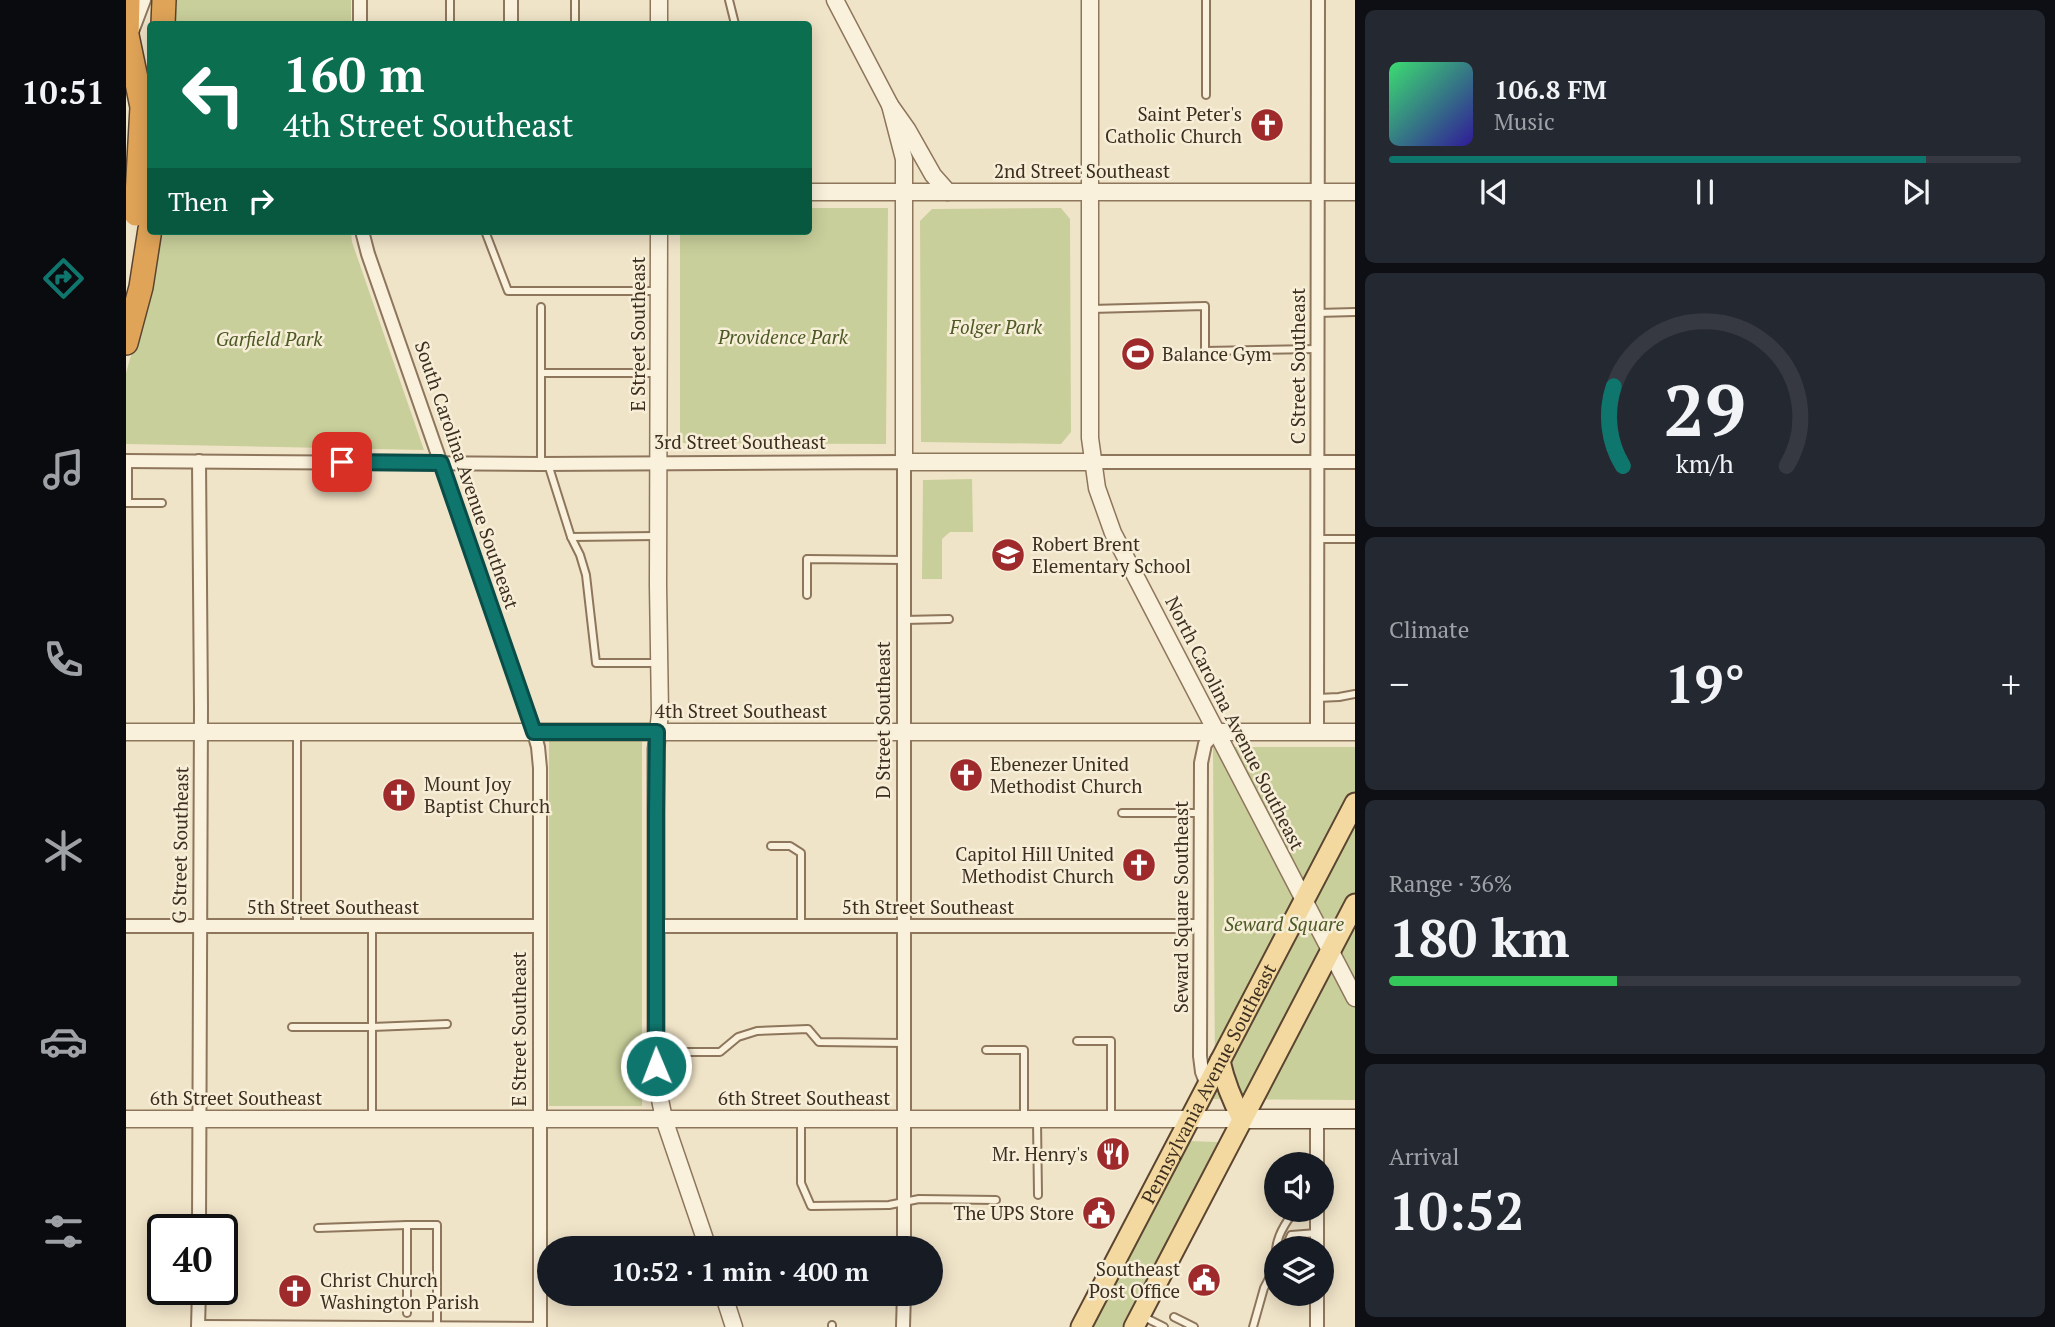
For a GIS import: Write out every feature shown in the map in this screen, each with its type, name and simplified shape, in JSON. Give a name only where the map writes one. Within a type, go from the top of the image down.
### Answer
[{"type":"highway","points":[[126,71],[128,0]]},
{"type":"highway","points":[[163,21],[164,0]]},
{"type":"highway","points":[[126,343],[141,288],[143,222],[142,107],[127,42]]},
{"type":"highway","points":[[126,286],[134,241],[143,222]]},
{"type":"main road","name":"Pennsylvania Avenue Southeast","points":[[1081,1327],[1355,803]]},
{"type":"main road","points":[[1137,1321],[1355,904]]},
{"type":"main road","points":[[1220,1061],[1232,1102],[1242,1119]]},
{"type":"main road","name":"6th Street Southeast","points":[[1242,1119],[1355,1119]]},
{"type":"street","points":[[127,42],[144,0]]},
{"type":"street","points":[[360,0],[360,21]]},
{"type":"street","points":[[510,0],[511,21]]},
{"type":"street","points":[[659,0],[659,21]]},
{"type":"street","points":[[835,0],[890,105],[933,175],[948,192]]},
{"type":"street","points":[[1090,0],[1089,309],[1092,462]]},
{"type":"street","name":"C Street Southeast","points":[[1317,732],[1318,0]]},
{"type":"street","points":[[890,105],[903,150],[905,192]]},
{"type":"street","name":"2nd Street Southeast","points":[[812,192],[1355,192]]},
{"type":"street","name":"D Street Southeast","points":[[904,1236],[905,192]]},
{"type":"street","name":"South Carolina Avenue Southeast","points":[[363,235],[534,732]]},
{"type":"street","name":"E Street Southeast","points":[[657,732],[660,714],[659,235]]},
{"type":"street","name":"3rd Street Southeast","points":[[127,461],[544,464],[1355,462]]},
{"type":"street","name":"G Street Southeast","points":[[199,461],[199,1214]]},
{"type":"street","name":"North Carolina Avenue Southeast","points":[[1092,462],[1100,498],[1113,533],[1355,998]]},
{"type":"street","name":"4th Street Southeast","points":[[126,732],[1355,732]]},
{"type":"street","name":"E Street Southeast","points":[[534,732],[540,768],[540,1326]]},
{"type":"street","points":[[657,732],[656,1080],[664,1119],[704,1236]]},
{"type":"street","name":"Seward Square Southeast","points":[[1207,1085],[1200,1056],[1201,755],[1205,744],[1216,732]]},
{"type":"street","name":"5th Street Southeast","points":[[126,926],[540,926]]},
{"type":"street","name":"5th Street Southeast","points":[[656,926],[1200,926]]},
{"type":"street","name":"6th Street Southeast","points":[[126,1119],[1242,1119]]},
{"type":"street","points":[[1317,1119],[1317,1152]]},
{"type":"street","points":[[1317,1222],[1317,1233]]},
{"type":"street","points":[[198,1325],[199,1305]]},
{"type":"street","points":[[727,1306],[734,1327]]},
{"type":"street","points":[[903,1327],[904,1306]]},
{"type":"street","points":[[1317,1306],[1317,1327]]},
{"type":"lane","points":[[450,0],[450,21]]},
{"type":"lane","points":[[575,0],[575,21]]},
{"type":"lane","points":[[729,0],[734,21]]},
{"type":"lane","points":[[1206,0],[1206,95]]},
{"type":"lane","points":[[487,235],[508,291],[659,291]]},
{"type":"lane","points":[[1089,309],[1205,306],[1205,351],[1317,349]]},
{"type":"lane","points":[[541,307],[544,464],[586,575],[596,663],[659,663]]},
{"type":"lane","points":[[1317,313],[1355,312]]},
{"type":"lane","points":[[541,373],[659,373]]},
{"type":"lane","points":[[127,461],[127,502],[162,503]]},
{"type":"lane","points":[[571,537],[658,536]]},
{"type":"lane","points":[[1317,539],[1355,539]]},
{"type":"lane","points":[[807,595],[807,559],[904,560]]},
{"type":"lane","points":[[904,620],[949,619]]},
{"type":"lane","points":[[1317,698],[1355,694]]},
{"type":"lane","points":[[297,732],[297,926]]},
{"type":"lane","points":[[1122,813],[1200,813]]},
{"type":"lane","points":[[771,846],[790,846],[801,853],[801,926]]},
{"type":"lane","points":[[372,926],[372,1119]]},
{"type":"lane","points":[[292,1027],[447,1024]]},
{"type":"lane","points":[[656,1052],[720,1052],[738,1037],[757,1031],[808,1029],[819,1042],[904,1043]]},
{"type":"lane","points":[[1077,1041],[1111,1041],[1111,1119]]},
{"type":"lane","points":[[986,1050],[1024,1050],[1038,1195]]},
{"type":"lane","points":[[801,1119],[801,1183],[811,1206],[889,1205],[919,1199],[996,1200]]},
{"type":"lane","points":[[407,1225],[407,1313]]},
{"type":"lane","points":[[318,1228],[437,1225],[437,1325]]},
{"type":"lane","points":[[1291,1236],[1317,1233]]},
{"type":"lane","points":[[1252,1327],[1264,1288]]},
{"type":"lane","points":[[1174,1317],[1194,1327]]},
{"type":"lane","points":[[1137,1321],[1164,1327]]},
{"type":"lane","points":[[198,1325],[540,1326]]},
{"type":"green space","points":[[173,0],[351,0],[351,21],[172,21]]},
{"type":"green space","name":"Providence Park","points":[[812,208],[888,208],[886,444],[680,443],[680,235],[812,235]]},
{"type":"green space","name":"Folger Park","points":[[1061,208],[1070,219],[1071,432],[1061,444],[921,442],[920,221],[932,209]]},
{"type":"green space","name":"Garfield Park","points":[[159,235],[351,235],[424,450],[126,444],[126,373],[146,302]]},
{"type":"green space","points":[[972,479],[973,532],[950,532],[942,539],[942,579],[922,579],[923,480]]},
{"type":"green space","points":[[549,740],[642,740],[642,1106],[549,1106]]},
{"type":"green space","name":"Seward Square","points":[[1213,747],[1355,747],[1355,1100],[1209,1099],[1215,1090]]},
{"type":"green space","points":[[1188,1141],[1218,1142],[1122,1327],[1091,1327]]},
{"type":"place","name":"Saint Peter's Catholic Church","points":[[1267,125]]},
{"type":"place","name":"Balance Gym","points":[[1138,354]]},
{"type":"place","name":"Robert Brent Elementary School","points":[[1008,555]]},
{"type":"place","name":"Ebenezer United Methodist Church","points":[[966,775]]},
{"type":"place","name":"Mount Joy Baptist Church","points":[[399,795]]},
{"type":"place","name":"Capitol Hill United Methodist Church","points":[[1139,865]]},
{"type":"place","name":"Mr. Henry's","points":[[1113,1154]]},
{"type":"place","name":"The UPS Store","points":[[1099,1213]]},
{"type":"place","name":"Southeast Post Office","points":[[1204,1280]]},
{"type":"place","name":"Christ Church Washington Parish","points":[[295,1291]]},
{"type":"route","points":[[342,462],[441,463],[534,732],[657,732],[656,1066]]}]
